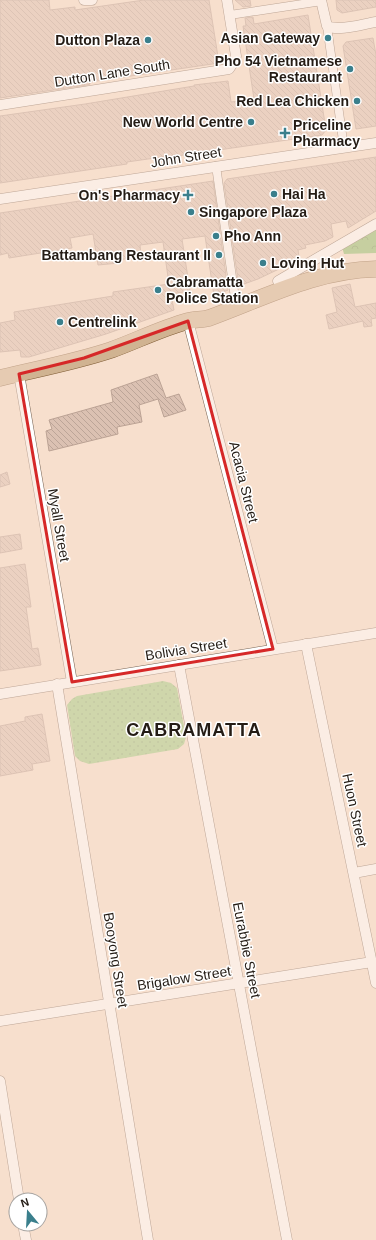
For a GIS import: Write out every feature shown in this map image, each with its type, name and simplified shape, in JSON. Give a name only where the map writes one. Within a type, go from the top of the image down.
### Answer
[{"type":"main road","points":[[0,378],[111,350],[188,321],[201,311],[308,270],[332,263],[376,258]]},
{"type":"main road","points":[[188,321],[204,320],[291,286],[321,277],[345,272],[376,269]]},
{"type":"street","points":[[84,0],[92,0]]},
{"type":"street","points":[[227,0],[230,15],[322,0],[344,148]]},
{"type":"street","name":"Dutton Lane South","points":[[0,105],[229,69],[236,56],[230,15]]},
{"type":"street","points":[[327,26],[330,28],[344,28],[376,22]]},
{"type":"street","name":"John Street","points":[[0,199],[376,143]]},
{"type":"street","points":[[216,166],[235,298]]},
{"type":"street","points":[[278,281],[376,224]]},
{"type":"street","name":"Acacia Street","points":[[188,321],[273,649]]},
{"type":"street","name":"Myall Street","points":[[19,374],[72,682]]},
{"type":"street","name":"Bolivia Street","points":[[0,694],[376,633]]},
{"type":"street","name":"Huon Street","points":[[306,644],[376,983]]},
{"type":"street","name":"Eurabbie Street","points":[[179,665],[287,1240]]},
{"type":"street","name":"Booyong Street","points":[[57,684],[148,1240]]},
{"type":"street","points":[[354,873],[376,869]]},
{"type":"street","name":"Brigalow Street","points":[[0,1021],[372,962]]},
{"type":"street","points":[[0,1081],[18,1192]]},
{"type":"highlighted area","points":[[188,321],[273,649],[72,682],[19,374],[84,358]]},
{"type":"green space","points":[[376,227],[376,253],[344,254],[342,247]]},
{"type":"green space","points":[[163,681],[171,683],[177,688],[186,737],[184,744],[178,749],[89,764],[80,761],[75,756],[67,705],[72,699],[77,696]]},
{"type":"building","points":[[0,0],[49,0],[50,10],[75,7],[75,10],[144,0],[209,0],[219,63],[90,82],[90,84],[87,85],[0,98]]},
{"type":"building","points":[[235,0],[250,0],[251,6],[243,7]]},
{"type":"building","points":[[336,0],[376,0],[376,7],[342,13],[337,10]]},
{"type":"building","points":[[308,15],[326,130],[322,135],[127,162],[127,164],[0,183],[0,116],[85,104],[194,85],[228,81],[231,102],[254,99],[243,26],[246,26],[245,18],[253,17],[254,24]]},
{"type":"building","points":[[373,38],[376,55],[376,126],[356,129],[343,46],[346,42]]},
{"type":"building","points":[[376,157],[376,211],[348,228],[346,221],[331,224],[333,237],[325,241],[305,245],[306,248],[298,250],[299,257],[279,269],[244,284],[238,280],[224,183],[227,179]]},
{"type":"building","points":[[213,181],[228,290],[214,296],[205,236],[182,239],[190,291],[171,294],[174,310],[106,334],[29,357],[21,357],[20,350],[0,352],[0,323],[15,320],[14,312],[113,296],[113,292],[169,284],[163,242],[140,245],[141,256],[119,260],[119,263],[98,265],[93,234],[70,238],[72,248],[9,258],[8,253],[0,255],[0,213]]},
{"type":"building","points":[[350,284],[355,307],[376,303],[376,318],[371,319],[372,326],[364,327],[363,321],[329,329],[326,315],[337,312],[332,288]]},
{"type":"building","points":[[157,374],[166,398],[179,394],[186,410],[164,417],[158,399],[139,405],[142,422],[117,427],[118,434],[49,451],[46,431],[52,429],[49,420],[113,402],[111,390]]},
{"type":"building","points":[[7,472],[10,484],[0,487],[0,475]]},
{"type":"building","points":[[20,534],[22,549],[0,553],[0,537]]},
{"type":"building","points":[[25,564],[31,607],[26,607],[32,649],[38,648],[41,665],[0,671],[0,568]]},
{"type":"building","points":[[42,714],[50,761],[32,764],[33,770],[0,776],[0,726],[25,721],[25,717]]},
{"type":"place","name":"Asian Gateway","points":[[328,38]]},
{"type":"place","name":"Dutton Plaza","points":[[148,40]]},
{"type":"place","name":"Pho 54 Vietnamese Restaurant","points":[[350,69]]},
{"type":"place","name":"Red Lea Chicken","points":[[357,101]]},
{"type":"place","name":"New World Centre","points":[[251,122]]},
{"type":"place","name":"Priceline Pharmacy","points":[[285,133]]},
{"type":"place","name":"Hai Ha","points":[[274,194]]},
{"type":"place","name":"On's Pharmacy","points":[[188,195]]},
{"type":"place","name":"Singapore Plaza","points":[[191,212]]},
{"type":"place","name":"Pho Ann","points":[[216,236]]},
{"type":"place","name":"Battambang Restaurant II","points":[[219,255]]},
{"type":"place","name":"Loving Hut","points":[[263,263]]},
{"type":"place","name":"Cabramatta Police Station","points":[[158,290]]},
{"type":"place","name":"Centrelink","points":[[60,322]]},
{"type":"district","name":"CABRAMATTA","points":[[194,730]]}]
